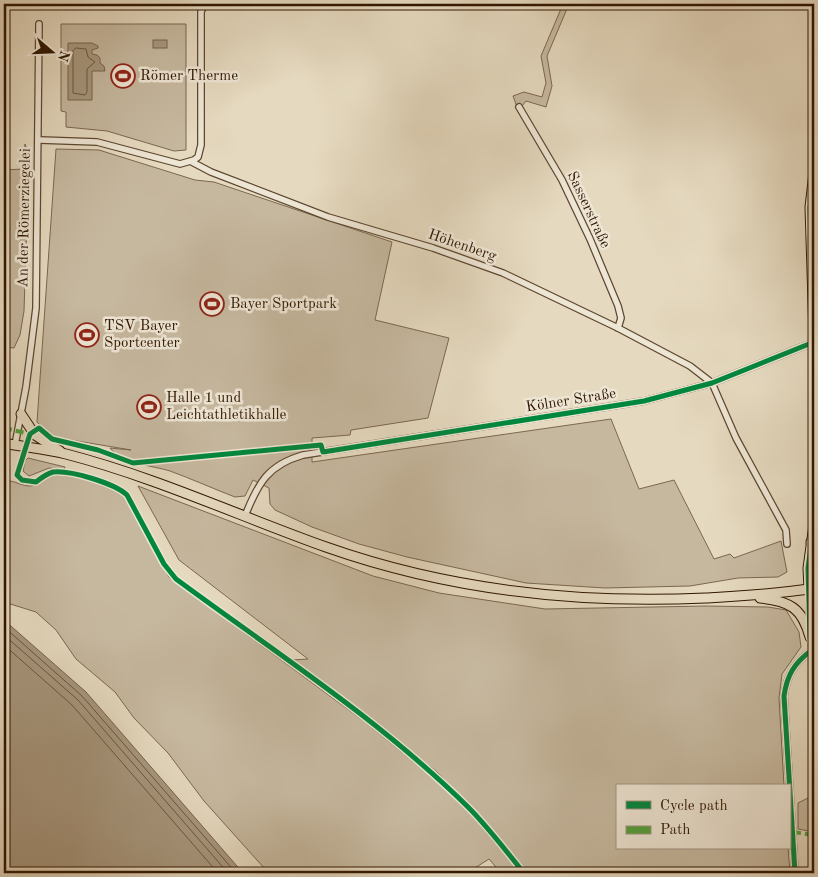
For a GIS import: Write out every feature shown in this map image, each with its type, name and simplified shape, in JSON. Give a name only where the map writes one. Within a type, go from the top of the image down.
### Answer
[{"type":"main road","points":[[814,173],[812,206],[814,334]]},
{"type":"main road","points":[[22,414],[35,434],[64,454]]},
{"type":"main road","points":[[4,443],[64,454],[174,488],[327,547],[374,562],[423,575],[507,591],[615,600],[745,596],[811,588],[808,568],[814,525]]},
{"type":"main road","points":[[811,542],[814,560]]},
{"type":"main road","points":[[745,596],[778,601],[794,607],[805,620],[810,637]]},
{"type":"street","points":[[192,162],[198,156],[201,145],[201,12],[204,4]]},
{"type":"street","name":"An der Römerziegelei","points":[[15,445],[22,414],[36,308],[40,140],[39,24]]},
{"type":"street","name":"Sasserstraße","points":[[519,107],[562,180],[590,239],[618,306],[621,318],[618,328]]},
{"type":"street","name":"An der Römerziegelei","points":[[40,140],[97,142],[166,162],[180,164],[192,162]]},
{"type":"street","name":"Höhenberg","points":[[192,162],[211,172],[328,218],[433,248],[502,273],[618,328],[690,366],[712,383]]},
{"type":"street","name":"Kölner Straße","points":[[244,516],[264,478],[276,466],[288,460],[323,452],[644,402],[712,383],[814,342]]},
{"type":"street","points":[[712,383],[736,438],[786,530],[787,544]]},
{"type":"street","points":[[811,588],[810,637],[814,657]]},
{"type":"street","points":[[789,784],[784,696],[786,681],[792,668],[812,650]]},
{"type":"street","points":[[790,793],[795,873]]},
{"type":"shaded area","points":[[563,4],[569,4],[547,56],[552,86],[546,107],[526,101],[522,106],[517,107],[513,96],[524,92],[542,97],[546,83],[541,56]]},
{"type":"shaded area","name":"Römer Therme","points":[[61,24],[186,24],[186,150],[174,151],[107,131],[66,127],[66,112],[61,111]]},
{"type":"shaded area","points":[[25,144],[29,156],[24,311],[20,335],[14,348],[4,347],[4,170],[24,169]]},
{"type":"shaded area","points":[[56,149],[99,150],[195,180],[214,182],[392,242],[375,320],[449,338],[428,418],[351,430],[350,435],[312,438],[312,462],[611,419],[639,489],[674,480],[714,559],[730,554],[734,558],[781,541],[787,572],[778,577],[738,578],[690,586],[605,588],[526,583],[407,557],[359,544],[312,527],[275,510],[270,504],[269,488],[253,480],[245,496],[235,497],[170,471],[129,461],[110,448],[131,450],[53,437],[37,422]]},
{"type":"shaded area","points":[[28,458],[65,467],[64,470],[49,468],[29,476],[23,471],[25,461]]},
{"type":"shaded area","points":[[4,460],[10,481],[29,486],[35,485],[50,476],[67,476],[100,484],[126,495],[169,577],[365,722],[442,785],[468,811],[521,873],[501,873],[489,859],[467,873],[265,873],[265,869],[204,801],[168,753],[134,718],[115,692],[76,659],[56,630],[36,612],[4,602]]},
{"type":"shaded area","points":[[138,486],[373,576],[439,593],[545,609],[705,606],[768,607],[786,610],[799,632],[801,647],[782,674],[779,698],[784,784],[616,784],[616,850],[788,850],[790,873],[529,873],[477,813],[437,772],[292,660],[308,659],[179,560]]},
{"type":"shaded area","points":[[808,798],[814,800],[814,832],[798,829],[798,803]]},
{"type":"water","points":[[153,40],[167,40],[167,48],[153,48]]},
{"type":"water","points":[[68,43],[92,43],[98,46],[98,48],[92,50],[92,54],[100,58],[100,63],[104,66],[105,71],[92,71],[92,100],[68,100]]},
{"type":"water","points":[[4,620],[86,692],[243,873],[4,873]]},
{"type":"marked path","points":[[4,428],[30,434]]},
{"type":"marked path","points":[[793,832],[814,835]]},
{"type":"cycle path","points":[[810,207],[814,334]]},
{"type":"cycle path","points":[[524,873],[468,807],[399,745],[326,688],[176,579],[164,564],[127,495],[121,490],[80,475],[61,472],[53,472],[36,482],[22,480],[17,475],[30,434],[39,428],[52,439],[98,450],[133,463],[321,445],[323,452],[644,401],[712,383],[814,342]]},
{"type":"cycle path","points":[[814,525],[808,568],[810,637],[814,656]]},
{"type":"cycle path","points":[[789,784],[784,696],[792,670],[812,650]]},
{"type":"cycle path","points":[[790,793],[795,873]]},
{"type":"place","name":"Römer Therme","points":[[123,76]]},
{"type":"place","name":"Bayer Sportpark","points":[[212,304]]},
{"type":"place","name":"TSV Bayer Sportcenter","points":[[87,335]]},
{"type":"place","name":"Halle 1 und Leichtathletikhalle","points":[[149,407]]}]
